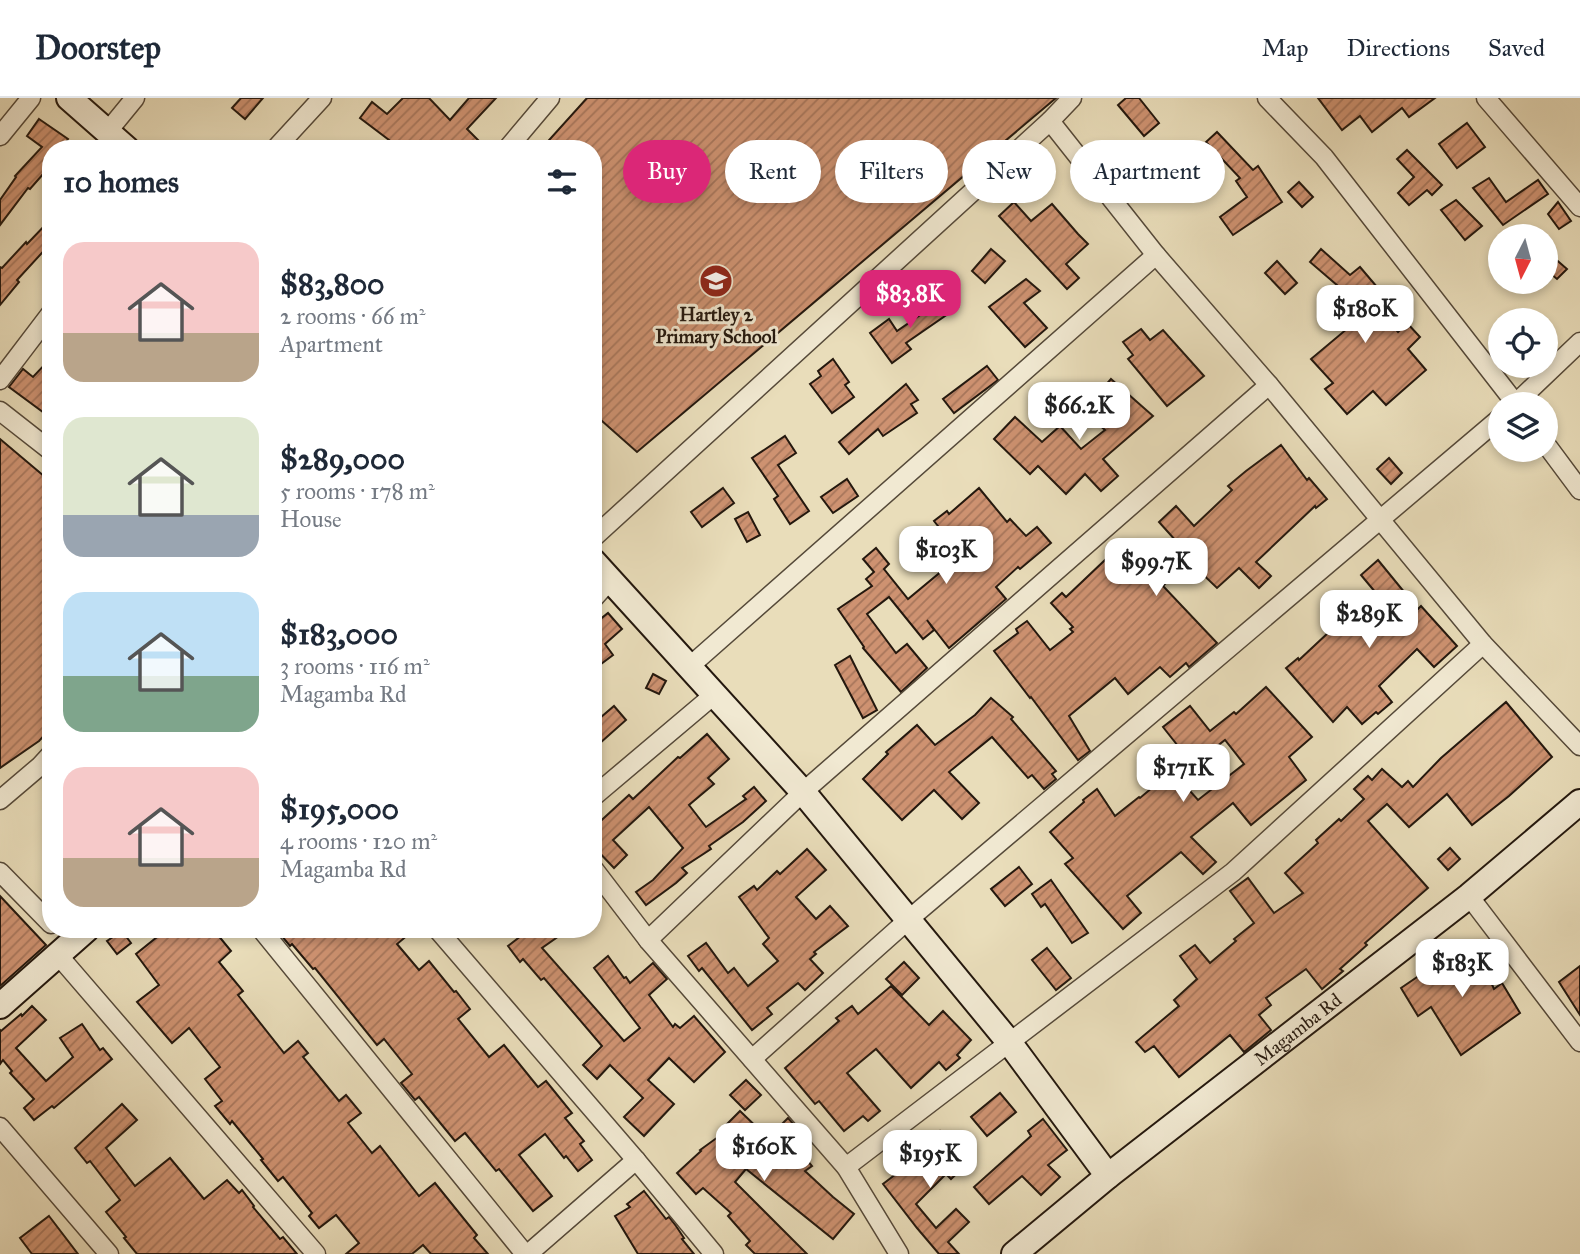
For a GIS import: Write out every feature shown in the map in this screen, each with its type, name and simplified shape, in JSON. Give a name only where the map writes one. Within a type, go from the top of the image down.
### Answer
[{"type":"street","points":[[0,136],[32,98]]},
{"type":"street","points":[[69,98],[118,140]]},
{"type":"street","points":[[108,131],[135,98]]},
{"type":"street","points":[[283,140],[322,98]]},
{"type":"street","points":[[515,140],[550,98]]},
{"type":"street","points":[[602,530],[1072,98]]},
{"type":"street","points":[[1267,98],[1324,157],[1507,392]]},
{"type":"street","points":[[1486,98],[1580,207]]},
{"type":"street","points":[[1050,121],[1156,255],[1269,385],[1483,644],[1580,747]]},
{"type":"street","points":[[689,667],[1156,255]]},
{"type":"street","points":[[0,380],[42,325]]},
{"type":"street","points":[[1528,392],[1580,342]]},
{"type":"street","points":[[648,940],[803,792],[1269,385]]},
{"type":"street","points":[[0,411],[42,444]]},
{"type":"street","points":[[752,1059],[908,920],[1488,428]]},
{"type":"street","points":[[1558,460],[1580,490]]},
{"type":"street","points":[[602,570],[803,792],[1009,1042],[1108,1176]]},
{"type":"street","points":[[602,589],[611,579]]},
{"type":"street","points":[[846,1167],[1233,872],[1483,644]]},
{"type":"street","points":[[602,789],[715,694]]},
{"type":"street","points":[[0,800],[42,764]]},
{"type":"street","name":"Magamba Rd","points":[[1014,1254],[1108,1176],[1469,896],[1580,802]]},
{"type":"street","points":[[0,872],[42,915]]},
{"type":"street","points":[[602,880],[648,940],[846,1167],[899,1254]]},
{"type":"street","points":[[1469,896],[1580,1042]]},
{"type":"street","points":[[268,938],[526,1254],[636,1160]]},
{"type":"street","points":[[445,938],[714,1254]]},
{"type":"street","points":[[0,1006],[68,939],[316,1254]]},
{"type":"street","points":[[0,1127],[109,1254]]},
{"type":"building","points":[[241,98],[263,98],[245,119],[232,108]]},
{"type":"building","points":[[403,98],[429,98],[450,120],[469,98],[496,98],[467,129],[478,140],[389,140],[360,118],[372,102],[387,114]]},
{"type":"building","name":"Hartley 2 Primary School","points":[[587,98],[1056,98],[1006,140],[962,140],[962,177],[948,189],[948,140],[835,140],[835,203],[932,203],[637,452],[602,421],[602,140],[549,140]]},
{"type":"building","points":[[1126,98],[1139,98],[1159,123],[1144,136],[1118,105]]},
{"type":"building","points":[[1318,98],[1435,98],[1409,117],[1402,108],[1372,132],[1360,116],[1342,130]]},
{"type":"building","points":[[39,119],[68,139],[42,140],[42,147],[27,136]]},
{"type":"building","points":[[1467,123],[1485,147],[1457,168],[1439,144]]},
{"type":"building","points":[[1217,132],[1225,140],[1208,140]]},
{"type":"building","points":[[1225,140],[1253,170],[1258,166],[1282,202],[1233,235],[1220,217],[1247,197],[1236,181],[1240,178],[1225,162]]},
{"type":"building","points":[[42,147],[42,175],[28,188],[0,225],[0,200],[15,176]]},
{"type":"building","points":[[1407,150],[1442,185],[1432,195],[1427,190],[1409,205],[1398,193],[1414,177],[1397,159]]},
{"type":"building","points":[[1489,178],[1506,202],[1538,180],[1548,194],[1502,224],[1473,188]]},
{"type":"building","points":[[1299,182],[1313,197],[1302,207],[1288,192]]},
{"type":"building","points":[[1456,200],[1482,226],[1465,240],[1441,210]]},
{"type":"building","points":[[1558,202],[1571,221],[1559,229],[1558,224],[1548,214]]},
{"type":"building","points":[[1015,203],[1031,221],[1052,204],[1088,244],[1066,264],[1079,278],[1067,289],[999,216]]},
{"type":"building","points":[[42,228],[42,253],[17,280],[19,282],[0,305],[0,267],[2,268],[26,242],[27,244]]},
{"type":"building","points":[[991,249],[1005,261],[985,283],[972,271]]},
{"type":"building","points":[[1321,249],[1350,275],[1360,267],[1377,287],[1367,296],[1398,332],[1407,323],[1420,337],[1408,349],[1426,370],[1386,405],[1373,391],[1347,414],[1325,389],[1333,383],[1311,359],[1360,318],[1334,289],[1338,286],[1310,262]]},
{"type":"building","points":[[1277,261],[1297,283],[1285,294],[1265,273]]},
{"type":"building","points":[[1558,261],[1567,269],[1558,278]]},
{"type":"building","points":[[1026,279],[1040,291],[1024,303],[1047,328],[1025,347],[989,307]]},
{"type":"building","points":[[949,295],[958,307],[906,343],[911,349],[892,363],[870,333],[889,319],[897,331]]},
{"type":"building","points":[[1141,329],[1150,340],[1163,330],[1204,376],[1167,406],[1128,359],[1133,355],[1123,342]]},
{"type":"building","points":[[833,359],[849,382],[845,385],[854,397],[832,413],[810,384],[821,376],[818,371]]},
{"type":"building","points":[[987,366],[998,380],[954,413],[943,399]]},
{"type":"building","points":[[42,368],[42,411],[9,387],[23,369],[33,377]]},
{"type":"building","points":[[1111,379],[1153,416],[1103,459],[1118,476],[1101,491],[1085,474],[1066,494],[1038,466],[1030,474],[994,439],[1015,417],[1042,442],[1060,426],[1081,449],[1105,430],[1083,411]]},
{"type":"building","points":[[906,384],[918,400],[911,404],[917,413],[883,436],[878,429],[849,454],[839,442]]},
{"type":"building","points":[[785,436],[796,453],[778,465],[809,511],[790,524],[774,499],[778,496],[752,458]]},
{"type":"building","points":[[0,439],[42,474],[42,738],[0,768]]},
{"type":"building","points":[[1281,445],[1307,480],[1309,478],[1327,499],[1316,508],[1315,506],[1256,562],[1271,576],[1259,588],[1239,568],[1217,588],[1191,563],[1188,567],[1184,563],[1163,586],[1217,643],[1189,667],[1186,663],[1170,677],[1160,667],[1128,694],[1115,678],[1069,716],[1090,751],[1078,760],[994,651],[1018,633],[1016,629],[1027,621],[1050,650],[1073,632],[1070,629],[1073,627],[1051,603],[1062,593],[1066,597],[1124,542],[1153,568],[1177,542],[1159,522],[1176,506],[1194,526],[1232,490],[1228,486]]},
{"type":"building","points":[[1389,458],[1402,473],[1391,484],[1377,469]]},
{"type":"building","points":[[847,479],[858,496],[833,513],[821,497]]},
{"type":"building","points":[[723,488],[734,503],[702,527],[691,512]]},
{"type":"building","points":[[979,488],[1007,522],[1010,519],[1026,536],[1037,527],[1051,543],[996,587],[1006,599],[949,648],[927,620],[934,630],[923,639],[889,597],[867,614],[896,653],[907,644],[927,668],[901,692],[863,648],[838,609],[872,586],[866,579],[874,572],[863,559],[876,548],[889,564],[884,569],[908,599],[961,555],[934,521],[947,511],[949,514]]},
{"type":"building","points":[[748,512],[760,535],[747,542],[735,519]]},
{"type":"building","points":[[1378,560],[1418,609],[1421,606],[1457,646],[1434,667],[1417,649],[1379,686],[1392,702],[1362,724],[1347,707],[1333,722],[1286,668],[1298,658],[1299,660],[1376,593],[1361,575]]},
{"type":"building","points":[[608,613],[622,629],[605,644],[613,655],[602,663],[602,618]]},
{"type":"building","points":[[850,656],[877,710],[863,718],[835,665]]},
{"type":"building","points":[[653,674],[666,681],[659,694],[646,688]]},
{"type":"building","points":[[1266,687],[1312,737],[1289,757],[1306,780],[1251,825],[1233,803],[1191,837],[1216,862],[1203,874],[1181,852],[1127,896],[1141,913],[1123,929],[1065,864],[1073,858],[1050,832],[1097,789],[1115,816],[1172,771],[1198,800],[1244,764],[1225,740],[1193,765],[1163,727],[1190,706],[1210,731],[1234,712],[1236,714]]},
{"type":"building","points":[[991,698],[1013,717],[1011,719],[1056,771],[1052,774],[1056,779],[1044,789],[1032,775],[1028,778],[992,737],[949,772],[979,803],[962,819],[934,790],[902,820],[863,779],[888,754],[886,752],[917,725],[935,745],[975,715]]},
{"type":"building","points":[[1506,702],[1552,757],[1472,825],[1447,794],[1409,827],[1387,804],[1368,821],[1428,888],[1365,943],[1367,945],[1340,969],[1343,971],[1322,989],[1306,969],[1266,998],[1271,1005],[1259,1015],[1271,1030],[1244,1052],[1230,1035],[1179,1077],[1154,1046],[1145,1052],[1136,1042],[1179,1006],[1174,1000],[1197,979],[1180,956],[1195,945],[1210,963],[1254,923],[1230,891],[1248,878],[1274,913],[1303,893],[1285,873],[1318,843],[1316,840],[1364,799],[1354,789],[1368,776],[1372,780],[1382,769],[1402,787],[1408,781],[1413,787],[1441,758]]},
{"type":"building","points":[[614,706],[626,720],[602,741],[602,716]]},
{"type":"building","points":[[707,734],[729,759],[708,778],[714,784],[689,805],[706,827],[746,799],[743,796],[754,787],[766,801],[743,822],[709,846],[711,849],[682,868],[687,873],[646,905],[636,892],[653,880],[683,848],[649,807],[613,840],[627,855],[614,868],[602,855],[602,820],[629,795],[633,799]]},
{"type":"building","points":[[1450,848],[1460,859],[1448,870],[1438,859]]},
{"type":"building","points":[[807,849],[826,870],[796,897],[816,919],[830,906],[848,926],[814,952],[816,954],[810,959],[823,973],[805,990],[798,983],[767,1008],[772,1014],[752,1030],[702,968],[699,971],[688,956],[706,943],[728,973],[734,968],[748,986],[778,961],[763,944],[769,938],[739,897],[754,886],[757,890],[777,871],[780,874]]},
{"type":"building","points":[[1019,867],[1032,884],[1005,906],[991,889]]},
{"type":"building","points":[[1051,880],[1088,933],[1072,943],[1045,904],[1041,907],[1032,894]]},
{"type":"building","points":[[0,896],[46,945],[0,986]]},
{"type":"building","points":[[112,938],[127,938],[131,943],[117,954],[107,941]]},
{"type":"building","points":[[156,938],[220,938],[231,951],[219,962],[243,991],[238,995],[284,1053],[298,1041],[308,1053],[303,1057],[339,1101],[346,1095],[361,1113],[348,1123],[372,1153],[380,1146],[419,1196],[435,1183],[477,1235],[474,1238],[488,1254],[431,1254],[423,1245],[412,1254],[346,1254],[359,1243],[336,1215],[319,1228],[309,1216],[312,1213],[283,1177],[278,1181],[232,1121],[230,1124],[215,1106],[222,1101],[205,1079],[220,1067],[189,1028],[172,1043],[137,1002],[159,985],[136,954]]},
{"type":"building","points":[[283,938],[404,938],[397,944],[419,970],[429,961],[470,1009],[458,1019],[489,1057],[504,1045],[538,1087],[546,1081],[572,1113],[565,1118],[584,1141],[580,1144],[592,1160],[578,1171],[545,1134],[519,1155],[552,1196],[533,1211],[465,1133],[455,1141],[419,1097],[415,1100],[401,1083],[412,1074],[384,1039],[377,1045],[315,968],[313,969],[292,944],[290,946]]},
{"type":"building","points":[[518,938],[556,938],[542,948],[624,1041],[640,1028],[594,968],[608,956],[630,983],[653,963],[667,979],[649,995],[673,1027],[675,1024],[680,1028],[694,1016],[725,1052],[694,1082],[669,1058],[648,1080],[674,1104],[644,1136],[624,1117],[643,1098],[610,1065],[597,1079],[583,1065],[602,1046],[544,978],[541,980],[523,959],[520,962],[508,946]]},
{"type":"building","points":[[1473,942],[1494,989],[1502,983],[1520,1013],[1461,1055],[1431,1007],[1418,1016],[1401,988],[1454,952],[1457,958]]},
{"type":"building","points":[[1047,948],[1071,978],[1056,990],[1032,960]]},
{"type":"building","points":[[904,962],[919,978],[902,995],[886,979]]},
{"type":"building","points":[[1580,966],[1580,1015],[1559,982]]},
{"type":"building","points":[[891,986],[929,1025],[943,1011],[971,1040],[957,1055],[960,1058],[946,1070],[939,1062],[911,1088],[876,1049],[847,1073],[880,1111],[868,1121],[863,1116],[844,1131],[819,1101],[815,1104],[785,1068],[839,1021],[836,1018],[852,1006],[858,1014]]},
{"type":"building","points":[[32,1006],[46,1020],[16,1048],[46,1081],[73,1057],[60,1038],[82,1024],[100,1050],[103,1048],[112,1059],[54,1108],[52,1106],[34,1120],[24,1108],[34,1099],[10,1073],[12,1071],[3,1060],[0,1064],[0,1030]]},
{"type":"building","points":[[746,1080],[761,1095],[745,1110],[730,1095]]},
{"type":"building","points":[[1000,1093],[1016,1112],[987,1136],[971,1117]]},
{"type":"building","points":[[122,1104],[137,1120],[106,1148],[135,1186],[170,1158],[204,1199],[227,1180],[239,1193],[242,1190],[280,1239],[283,1237],[297,1254],[137,1254],[106,1212],[120,1200],[90,1161],[87,1163],[75,1148]]},
{"type":"building","points":[[740,1111],[768,1138],[788,1118],[806,1138],[796,1147],[812,1166],[805,1171],[854,1214],[833,1239],[746,1169],[735,1182],[807,1254],[755,1254],[746,1245],[750,1241],[728,1216],[731,1213],[703,1188],[696,1194],[677,1173],[700,1150],[725,1132],[722,1129]]},
{"type":"building","points":[[1043,1119],[1067,1150],[1048,1165],[1060,1177],[1041,1195],[1022,1176],[989,1204],[974,1187],[1031,1136],[1028,1131]]},
{"type":"building","points":[[940,1131],[969,1162],[951,1179],[946,1174],[916,1204],[936,1228],[956,1209],[969,1222],[948,1242],[959,1254],[939,1254],[883,1184]]},
{"type":"building","points":[[644,1191],[666,1219],[669,1217],[694,1254],[638,1254],[615,1216],[630,1207],[627,1204]]},
{"type":"building","points":[[49,1216],[78,1254],[32,1254],[20,1238]]},
{"type":"place","name":"Hartley 2 Primary School","points":[[716,281]]}]
